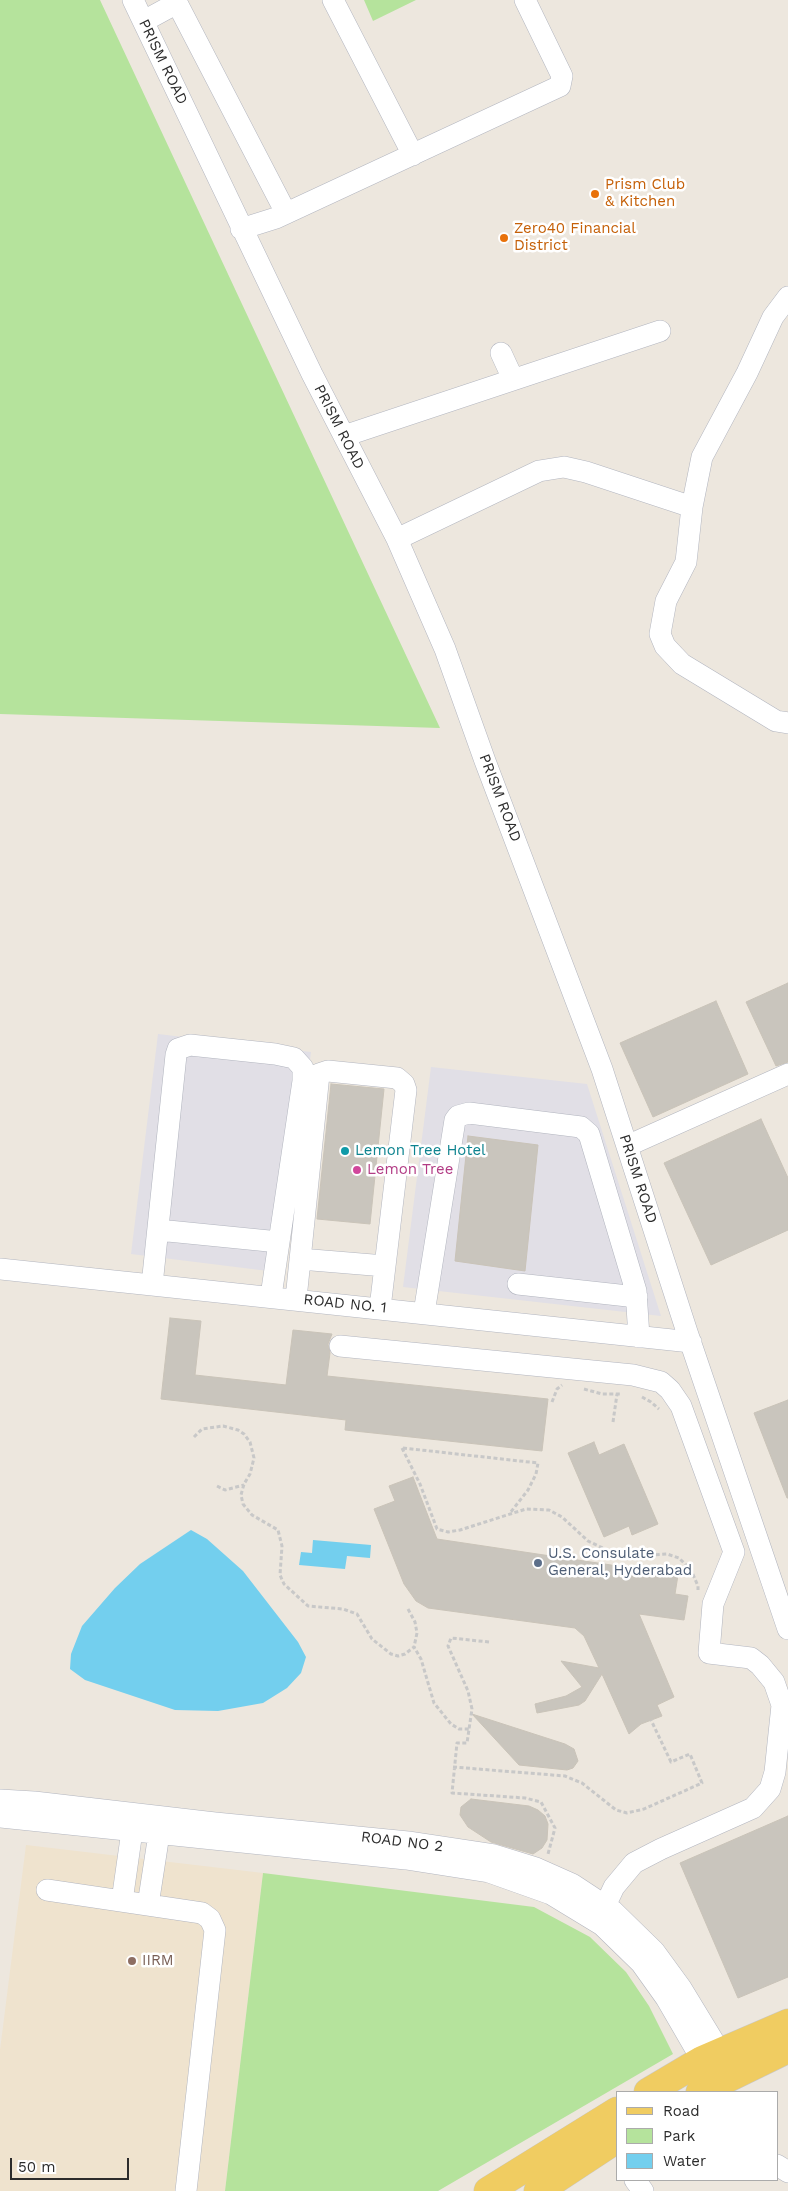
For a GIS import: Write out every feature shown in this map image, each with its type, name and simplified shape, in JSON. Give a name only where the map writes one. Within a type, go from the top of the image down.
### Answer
[{"type":"main road","points":[[650,2091],[711,2056],[788,2023]]},
{"type":"main road","points":[[702,2091],[788,2050]]},
{"type":"main road","points":[[488,2191],[616,2112]]},
{"type":"main road","points":[[538,2191],[614,2145]]},
{"type":"street","name":"PRISM ROAD","points":[[133,0],[241,229],[397,539],[445,649],[485,761],[598,1060],[788,1629]]},
{"type":"street","points":[[333,0],[413,155]]},
{"type":"street","points":[[241,229],[286,213],[560,86],[562,76],[526,0]]},
{"type":"street","points":[[144,21],[176,2],[286,213]]},
{"type":"street","points":[[788,297],[773,317],[748,373],[702,457],[692,507],[686,562],[666,602],[660,634],[665,646],[682,664],[776,721],[788,723]]},
{"type":"street","points":[[344,436],[660,331]]},
{"type":"street","points":[[501,353],[512,379]]},
{"type":"street","points":[[397,539],[539,471],[564,467],[586,472],[692,507]]},
{"type":"street","points":[[152,1285],[176,1054],[178,1049],[190,1045],[275,1054],[294,1058],[303,1068],[303,1080],[271,1296]]},
{"type":"street","points":[[296,1299],[319,1074],[328,1071],[397,1078],[404,1084],[406,1090],[380,1308]]},
{"type":"street","points":[[627,1146],[788,1074]]},
{"type":"street","points":[[424,1313],[455,1120],[465,1113],[581,1127],[589,1134],[637,1297],[640,1337]]},
{"type":"street","points":[[158,1230],[279,1242]]},
{"type":"street","points":[[300,1258],[385,1266]]},
{"type":"street","name":"ROAD NO. 1","points":[[0,1268],[691,1342]]},
{"type":"street","points":[[518,1284],[637,1297]]},
{"type":"street","points":[[340,1346],[618,1384],[634,1375],[661,1382],[670,1390],[681,1406],[734,1552],[712,1604],[709,1652],[751,1658],[760,1665],[774,1682],[782,1705],[775,1772],[770,1789],[765,1797],[745,1812],[660,1849],[634,1863],[614,1887],[605,1906]]},
{"type":"street","name":"ROAD NO 2","points":[[0,1800],[408,1842],[494,1855],[533,1877],[551,1894],[602,1926],[641,1962],[711,2056]]},
{"type":"street","name":"ROAD NO 2","points":[[0,1817],[406,1859],[572,1884],[605,1906],[654,1951],[681,1988],[711,2056]]},
{"type":"street","points":[[122,1901],[132,1831]]},
{"type":"street","points":[[148,1905],[159,1834]]},
{"type":"street","points":[[47,1890],[202,1913],[210,1919],[215,1930],[186,2191]]},
{"type":"path","points":[[552,1402],[556,1389],[566,1383]]},
{"type":"path","points":[[582,1388],[602,1394],[618,1384]]},
{"type":"path","points":[[618,1384],[629,1394]]},
{"type":"path","points":[[613,1422],[618,1384]]},
{"type":"path","points":[[635,1394],[651,1402],[665,1415]]},
{"type":"path","points":[[194,1437],[202,1429],[223,1426],[238,1430],[250,1442],[254,1458],[250,1474],[244,1484],[241,1495],[243,1504],[252,1516],[278,1530],[282,1546],[280,1574],[284,1584],[302,1602],[313,1607],[342,1609],[357,1614],[368,1634],[378,1645],[391,1654],[398,1656],[405,1654],[414,1647],[417,1633],[415,1622],[408,1609]]},
{"type":"path","points":[[509,1513],[528,1490],[536,1474],[538,1463],[402,1448],[420,1484],[437,1529],[448,1532],[460,1530],[526,1509],[549,1510],[562,1517],[588,1541],[612,1552],[632,1556],[666,1554],[679,1558],[691,1570],[698,1586],[697,1592]]},
{"type":"path","points":[[217,1486],[225,1490],[244,1484]]},
{"type":"path","points":[[698,1586],[703,1581]]},
{"type":"path","points":[[489,1642],[451,1638],[448,1646],[468,1691],[472,1709],[467,1743],[457,1742],[453,1767],[452,1793],[525,1798],[540,1802],[555,1828],[550,1852],[533,1877]]},
{"type":"path","points":[[414,1647],[421,1659],[434,1703],[451,1724],[459,1728],[468,1729]]},
{"type":"path","points":[[453,1767],[565,1776],[582,1783],[616,1810],[627,1814],[644,1809],[702,1783],[690,1754],[671,1762],[651,1720]]},
{"type":"shaded area","points":[[158,1034],[311,1052],[284,1273],[131,1254]]},
{"type":"shaded area","points":[[431,1067],[587,1084],[661,1316],[403,1287]]},
{"type":"shaded area","name":"IIRM","points":[[26,1845],[263,1873],[225,2191],[0,2191],[0,2050]]},
{"type":"green space","points":[[0,0],[100,0],[440,728],[0,714]]},
{"type":"green space","points":[[364,0],[416,0],[373,21]]},
{"type":"green space","points":[[263,1873],[534,1907],[590,1937],[626,1972],[649,2006],[673,2054],[438,2191],[225,2191]]},
{"type":"water","points":[[191,1530],[207,1539],[243,1571],[298,1642],[306,1657],[301,1673],[287,1688],[263,1703],[218,1711],[175,1710],[85,1680],[70,1669],[71,1654],[82,1626],[115,1588],[140,1564]]},
{"type":"water","points":[[313,1540],[371,1545],[370,1558],[347,1556],[345,1569],[299,1565],[301,1552],[312,1553]]},
{"type":"building","points":[[788,983],[788,1062],[776,1066],[746,1002]]},
{"type":"building","points":[[716,1001],[748,1074],[653,1117],[620,1043]]},
{"type":"building","name":"Lemon Tree Hotel","points":[[331,1084],[384,1089],[370,1224],[317,1219]]},
{"type":"building","points":[[761,1119],[788,1178],[788,1230],[711,1265],[664,1163]]},
{"type":"building","points":[[468,1136],[538,1145],[525,1271],[455,1261]]},
{"type":"building","points":[[170,1318],[201,1321],[195,1375],[286,1385],[293,1330],[332,1334],[328,1344],[330,1353],[327,1376],[548,1399],[542,1451],[345,1430],[346,1420],[161,1399]]},
{"type":"building","points":[[788,1400],[788,1498],[787,1498],[754,1413]]},
{"type":"building","points":[[594,1442],[599,1455],[624,1444],[658,1524],[632,1535],[629,1526],[604,1537],[568,1453]]},
{"type":"building","points":[[413,1477],[437,1539],[678,1575],[675,1594],[688,1596],[684,1620],[639,1614],[674,1697],[657,1705],[662,1716],[641,1724],[629,1734],[602,1674],[585,1701],[579,1705],[537,1713],[535,1704],[566,1696],[582,1687],[561,1661],[599,1668],[584,1636],[575,1628],[428,1608],[416,1601],[404,1584],[374,1509],[395,1501],[389,1486]]},
{"type":"building","points":[[472,1714],[565,1744],[574,1749],[578,1761],[573,1768],[567,1770],[519,1765]]},
{"type":"building","points":[[471,1799],[529,1806],[538,1810],[545,1816],[548,1824],[547,1840],[542,1848],[533,1854],[491,1842],[468,1827],[460,1815],[461,1807]]},
{"type":"building","points":[[788,1816],[788,1977],[738,1998],[680,1863]]},
{"type":"place","name":"Prism Club & Kitchen","points":[[595,194]]},
{"type":"place","name":"Zero40 Financial District","points":[[504,238]]},
{"type":"place","name":"Lemon Tree Hotel","points":[[345,1151]]},
{"type":"place","name":"Lemon Tree","points":[[357,1170]]},
{"type":"place","name":"U.S. Consulate General, Hyderabad","points":[[538,1563]]},
{"type":"place","name":"IIRM","points":[[132,1961]]}]
